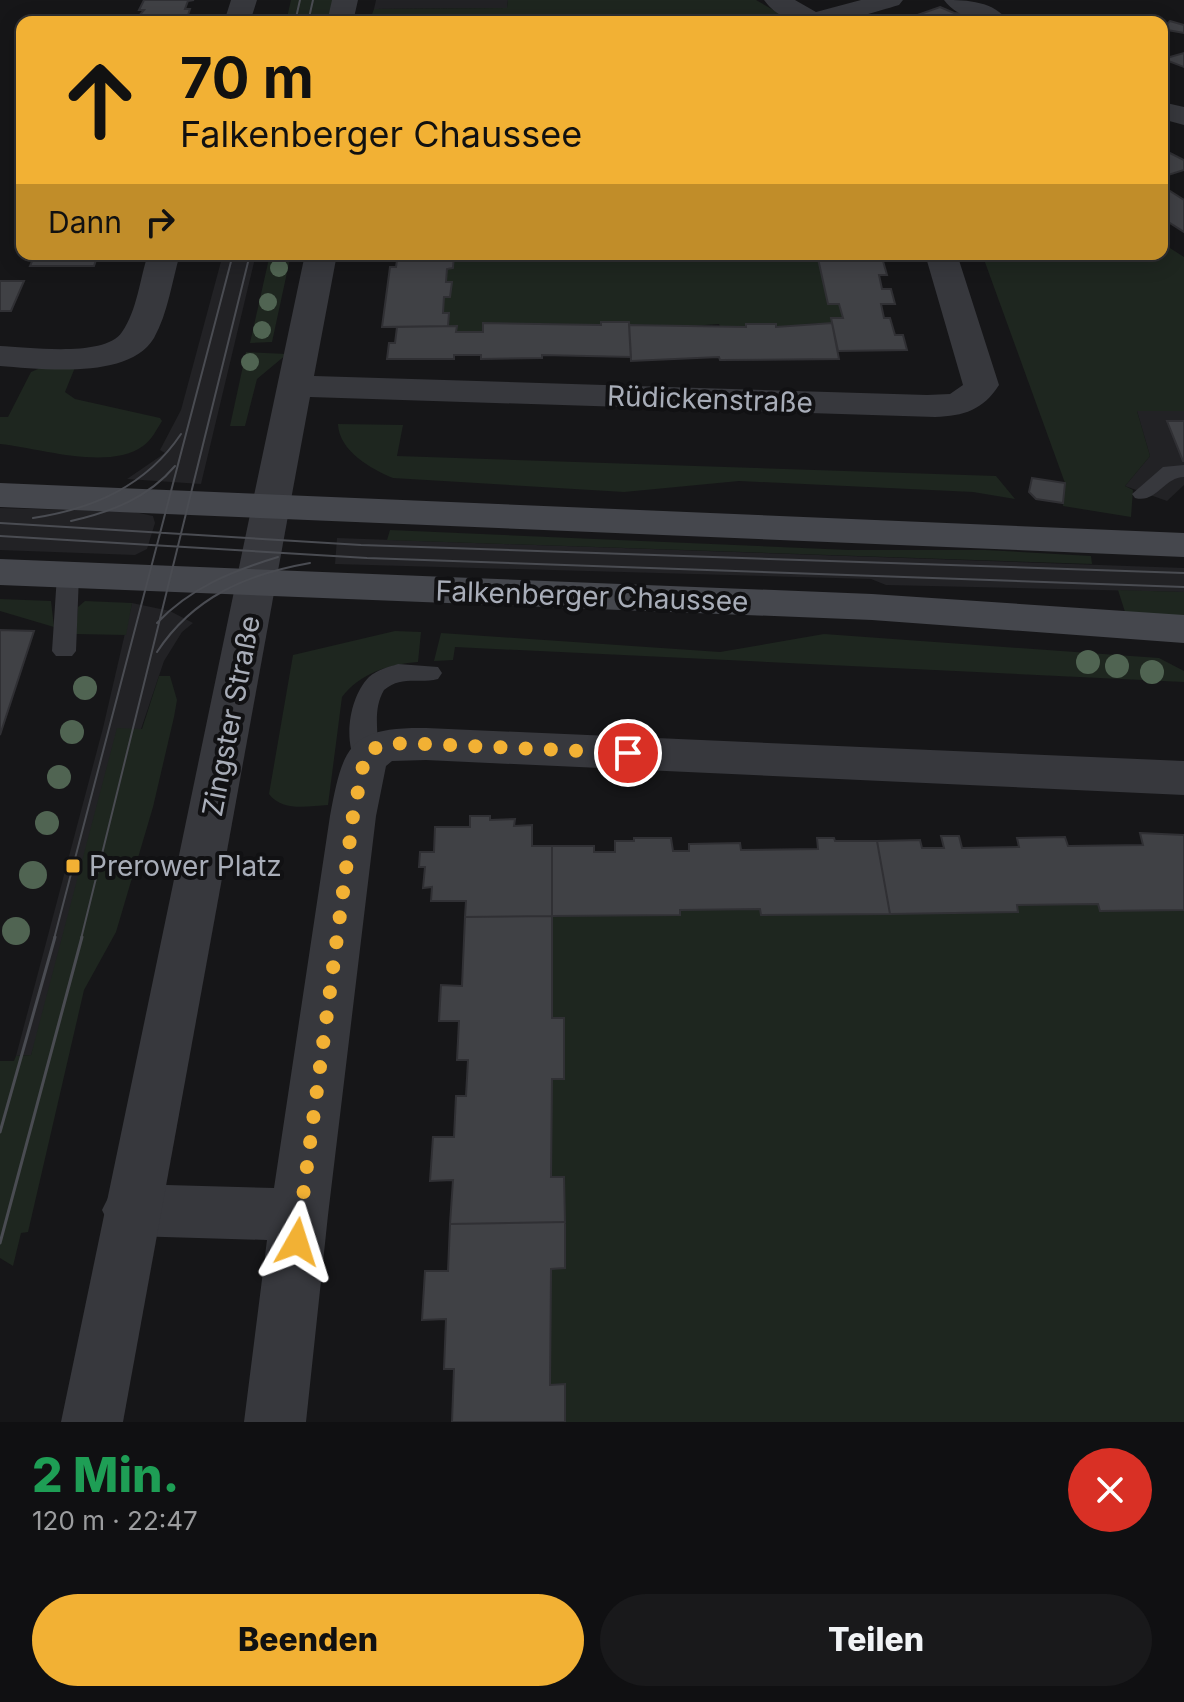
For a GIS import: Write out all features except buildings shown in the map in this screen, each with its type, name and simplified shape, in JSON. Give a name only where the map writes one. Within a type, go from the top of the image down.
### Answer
[{"type":"main road","points":[[0,495],[1184,545]]},
{"type":"main road","name":"Falkenberger Chaussee","points":[[0,572],[872,607],[1184,629]]},
{"type":"street","points":[[777,0],[803,16]]},
{"type":"street","points":[[830,16],[890,0]]},
{"type":"street","points":[[957,0],[985,16]]},
{"type":"street","points":[[0,356],[93,357],[119,351],[137,337],[162,260]]},
{"type":"street","points":[[271,505],[320,260]]},
{"type":"street","name":"Rüdickenstraße","points":[[293,386],[927,406],[959,404],[973,398],[981,385],[943,260]]},
{"type":"street","name":"Zingster Straße","points":[[92,1422],[271,505]]},
{"type":"street","points":[[275,1422],[299,1215],[353,816],[365,756],[378,746],[404,743],[1184,778]]},
{"type":"street","points":[[131,1210],[299,1215]]},
{"type":"lane","points":[[1142,494],[1170,471],[1184,471]]},
{"type":"lane","points":[[64,651],[68,575]]},
{"type":"lane","points":[[365,756],[361,726],[365,703],[373,687],[397,672],[430,673]]},
{"type":"shaded area","points":[[291,0],[333,0],[329,16],[287,16]]},
{"type":"shaded area","points":[[376,0],[508,0],[507,8],[374,9]]},
{"type":"shaded area","points":[[508,0],[756,0],[784,16],[371,16],[374,9],[507,8]]},
{"type":"shaded area","points":[[1168,247],[1184,257],[1184,411],[1137,411],[1150,456],[1125,486],[1133,490],[1131,517],[1063,506],[1065,483],[984,260],[1168,260]]},
{"type":"shaded area","points":[[221,260],[255,260],[201,484],[127,479],[165,453],[160,450],[181,410]]},
{"type":"shaded area","points":[[269,260],[290,260],[272,342],[250,343]]},
{"type":"shaded area","points":[[454,260],[818,260],[828,304],[839,304],[843,318],[831,319],[832,323],[804,324],[804,327],[720,327],[719,324],[662,328],[661,325],[484,323],[483,332],[456,332],[448,326],[449,313],[443,313],[444,297],[450,296],[451,283],[446,282],[447,269],[453,268]]},
{"type":"shaded area","points":[[246,352],[287,354],[257,379],[245,426],[230,426]]},
{"type":"shaded area","points":[[47,365],[76,365],[65,392],[75,399],[160,418],[162,421],[143,446],[112,457],[73,456],[0,444],[0,417],[8,417],[31,372]]},
{"type":"shaded area","points":[[1137,411],[1184,411],[1184,485],[1167,501],[1125,486],[1150,456]]},
{"type":"shaded area","points":[[338,424],[403,425],[397,456],[996,476],[1015,499],[973,492],[739,481],[624,492],[393,478],[375,470],[350,451]]},
{"type":"shaded area","points":[[0,508],[135,512],[153,516],[155,523],[147,549],[135,555],[0,550]]},
{"type":"shaded area","points":[[390,530],[849,550],[986,550],[1091,556],[1092,564],[387,540]]},
{"type":"shaded area","points":[[337,538],[1184,568],[1184,592],[886,585],[871,579],[335,564]]},
{"type":"shaded area","points":[[1118,590],[1184,592],[1184,617],[1125,612]]},
{"type":"shaded area","points":[[0,599],[51,601],[54,627],[0,611]]},
{"type":"shaded area","points":[[85,601],[132,603],[126,635],[76,634],[78,607]]},
{"type":"shaded area","points":[[132,603],[170,611],[193,623],[182,632],[164,661],[31,1055],[16,1056],[103,728]]},
{"type":"shaded area","points":[[395,631],[421,632],[418,662],[376,671],[342,697],[328,805],[296,807],[274,800],[269,794],[293,655]]},
{"type":"shaded area","points":[[441,633],[720,652],[824,634],[1159,658],[1184,671],[1184,682],[455,647],[453,660],[434,661]]},
{"type":"shaded area","points":[[159,676],[170,676],[177,700],[153,807],[116,932],[84,990],[28,1232],[21,1233],[13,1266],[0,1258],[0,1061],[14,1061],[16,1056],[31,1055],[117,728],[142,729]]},
{"type":"shaded area","points":[[1098,904],[1101,911],[1184,910],[1184,1422],[565,1422],[565,1385],[550,1385],[551,1269],[565,1268],[564,1178],[551,1177],[552,1079],[564,1079],[564,1018],[552,1018],[552,916],[679,915],[680,910],[760,909],[762,915],[1018,912],[1017,905]]},
{"type":"tram line","points":[[296,16],[300,0]]},
{"type":"tram line","points":[[309,16],[313,0]]},
{"type":"tram line","points":[[160,533],[231,260]]},
{"type":"tram line","points":[[181,534],[249,260]]},
{"type":"tram line","points":[[33,518],[77,508],[116,492],[152,468],[181,434]]},
{"type":"tram line","points":[[71,521],[128,502],[153,487],[175,466]]},
{"type":"tram line","points":[[0,523],[160,533]]},
{"type":"tram line","points":[[157,545],[160,533]]},
{"type":"tram line","points":[[160,533],[181,534]]},
{"type":"tram line","points":[[178,547],[181,534]]},
{"type":"tram line","points":[[181,534],[361,545],[1184,573]]},
{"type":"tram line","points":[[0,536],[157,545]]},
{"type":"tram line","points":[[54,939],[157,545]]},
{"type":"tram line","points":[[157,545],[178,547]]},
{"type":"tram line","points":[[160,621],[178,547]]},
{"type":"tram line","points":[[178,547],[367,558],[1184,587]]},
{"type":"tram line","points":[[160,621],[198,590],[244,568],[278,557]]},
{"type":"tram line","points":[[157,652],[187,616],[223,591],[243,581],[310,563]]},
{"type":"tram line","points":[[81,939],[160,621]]},
{"type":"tram line","points":[[0,1132],[55,937]]},
{"type":"tram line","points":[[0,1243],[82,937]]},
{"type":"place","name":"Prerower Platz","points":[[73,866]]},
{"type":"route","points":[[297,1242],[353,816],[365,756],[378,746],[404,743],[628,753]]}]
